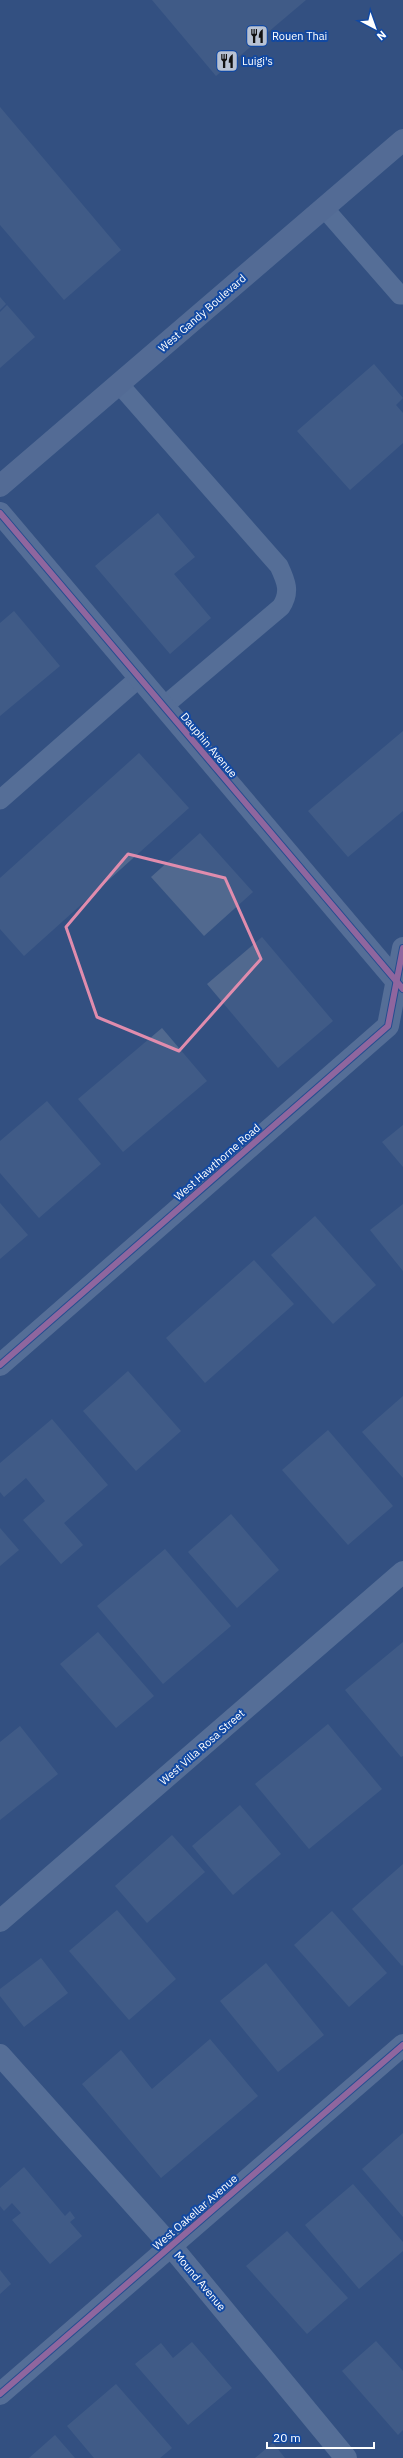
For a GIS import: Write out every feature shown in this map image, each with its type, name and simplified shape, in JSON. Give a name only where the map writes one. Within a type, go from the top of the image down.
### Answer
[{"type":"main road","name":"West Gandy Boulevard","points":[[0,486],[403,140]]},
{"type":"street","name":"Dauphin Avenue","points":[[0,513],[399,985]]},
{"type":"street","name":"West Hawthorne Road","points":[[0,1365],[388,1026],[399,985],[403,948]]},
{"type":"street","name":"West Villa Rosa Street","points":[[0,1921],[403,1572]]},
{"type":"street","name":"West Oakellar Avenue","points":[[0,2394],[403,2045]]},
{"type":"street","name":"Mound Avenue","points":[[0,2054],[171,2246],[346,2458]]},
{"type":"lane","points":[[324,208],[400,295],[403,295]]},
{"type":"lane","points":[[119,384],[279,566],[288,590],[286,600],[281,607],[164,706]]},
{"type":"lane","points":[[0,800],[140,678]]},
{"type":"highlighted area","points":[[128,854],[225,878],[261,959],[179,1051],[97,1017],[66,927]]},
{"type":"building","points":[[152,0],[306,0],[216,76]]},
{"type":"building","points":[[0,107],[121,250],[64,300],[0,225]]},
{"type":"building","points":[[0,297],[6,304],[0,310]]},
{"type":"building","points":[[7,305],[35,337],[0,368],[0,312]]},
{"type":"building","points":[[374,364],[403,398],[396,405],[403,413],[403,443],[350,490],[297,431]]},
{"type":"building","points":[[158,513],[195,557],[174,574],[211,618],[170,654],[95,566]]},
{"type":"building","points":[[14,611],[60,666],[0,716],[0,623]]},
{"type":"building","points":[[403,731],[403,811],[348,857],[308,811]]},
{"type":"building","points":[[139,753],[189,808],[24,956],[0,929],[0,878]]},
{"type":"building","points":[[200,833],[253,892],[204,936],[151,877]]},
{"type":"building","points":[[262,937],[333,1021],[278,1068],[207,984]]},
{"type":"building","points":[[162,1028],[207,1081],[123,1152],[78,1099]]},
{"type":"building","points":[[47,1101],[101,1164],[39,1218],[0,1173],[0,1141]]},
{"type":"building","points":[[403,1125],[403,1167],[382,1142]]},
{"type":"building","points":[[0,1203],[28,1235],[0,1259]]},
{"type":"building","points":[[403,1204],[403,1271],[370,1230]]},
{"type":"building","points":[[315,1216],[376,1285],[333,1324],[271,1255]]},
{"type":"building","points":[[254,1260],[294,1304],[205,1383],[166,1338]]},
{"type":"building","points":[[128,1371],[181,1431],[136,1471],[83,1411]]},
{"type":"building","points":[[403,1396],[403,1478],[362,1432]]},
{"type":"building","points":[[52,1419],[108,1485],[64,1523],[83,1545],[61,1564],[23,1520],[45,1501],[26,1478],[4,1497],[0,1492],[0,1463]]},
{"type":"building","points":[[328,1430],[393,1506],[348,1545],[282,1470]]},
{"type":"building","points":[[231,1514],[279,1570],[237,1608],[188,1552]]},
{"type":"building","points":[[0,1528],[19,1550],[0,1566]]},
{"type":"building","points":[[165,1549],[231,1626],[163,1684],[97,1606]]},
{"type":"building","points":[[98,1632],[154,1696],[116,1728],[60,1664]]},
{"type":"building","points":[[403,1642],[403,1756],[401,1757],[345,1690]]},
{"type":"building","points":[[328,1724],[382,1789],[309,1849],[255,1784]]},
{"type":"building","points":[[20,1726],[58,1774],[0,1820],[0,1742]]},
{"type":"building","points":[[240,1805],[281,1854],[233,1895],[192,1846]]},
{"type":"building","points":[[172,1835],[205,1872],[147,1923],[115,1886]]},
{"type":"building","points":[[403,1864],[403,1965],[402,1966],[352,1909]]},
{"type":"building","points":[[117,1910],[176,1979],[129,2020],[69,1951]]},
{"type":"building","points":[[332,1911],[387,1973],[349,2007],[294,1945]]},
{"type":"building","points":[[41,1958],[68,1993],[24,2027],[0,1996],[0,1989]]},
{"type":"building","points":[[266,1963],[324,2035],[278,2072],[220,2001]]},
{"type":"building","points":[[210,2039],[258,2096],[161,2178],[82,2084],[121,2050],[152,2089]]},
{"type":"building","points":[[403,2133],[403,2217],[362,2169]]},
{"type":"building","points":[[24,2167],[65,2216],[70,2211],[75,2218],[70,2222],[82,2236],[50,2264],[12,2220],[21,2213],[12,2203],[4,2211],[0,2206],[0,2188]]},
{"type":"building","points":[[353,2184],[403,2242],[403,2251],[359,2289],[305,2225]]},
{"type":"building","points":[[287,2231],[348,2298],[307,2334],[246,2266]]},
{"type":"building","points":[[0,2270],[11,2284],[0,2294]]},
{"type":"building","points":[[376,2341],[403,2371],[403,2430],[398,2435],[342,2371]]},
{"type":"building","points":[[192,2342],[232,2388],[188,2425],[135,2364],[161,2343],[173,2358]]},
{"type":"building","points":[[116,2384],[172,2448],[160,2458],[94,2458],[67,2426]]},
{"type":"building","points":[[55,2435],[75,2458],[29,2458]]},
{"type":"building","points":[[273,2443],[285,2458],[255,2458]]},
{"type":"cycle path","points":[[0,513],[403,989]]},
{"type":"cycle path","points":[[0,1365],[388,1026],[403,948]]},
{"type":"cycle path","points":[[0,2394],[403,2045]]},
{"type":"place","name":"Rouen Thai","points":[[257,36]]},
{"type":"place","name":"Luigi's","points":[[227,61]]}]
